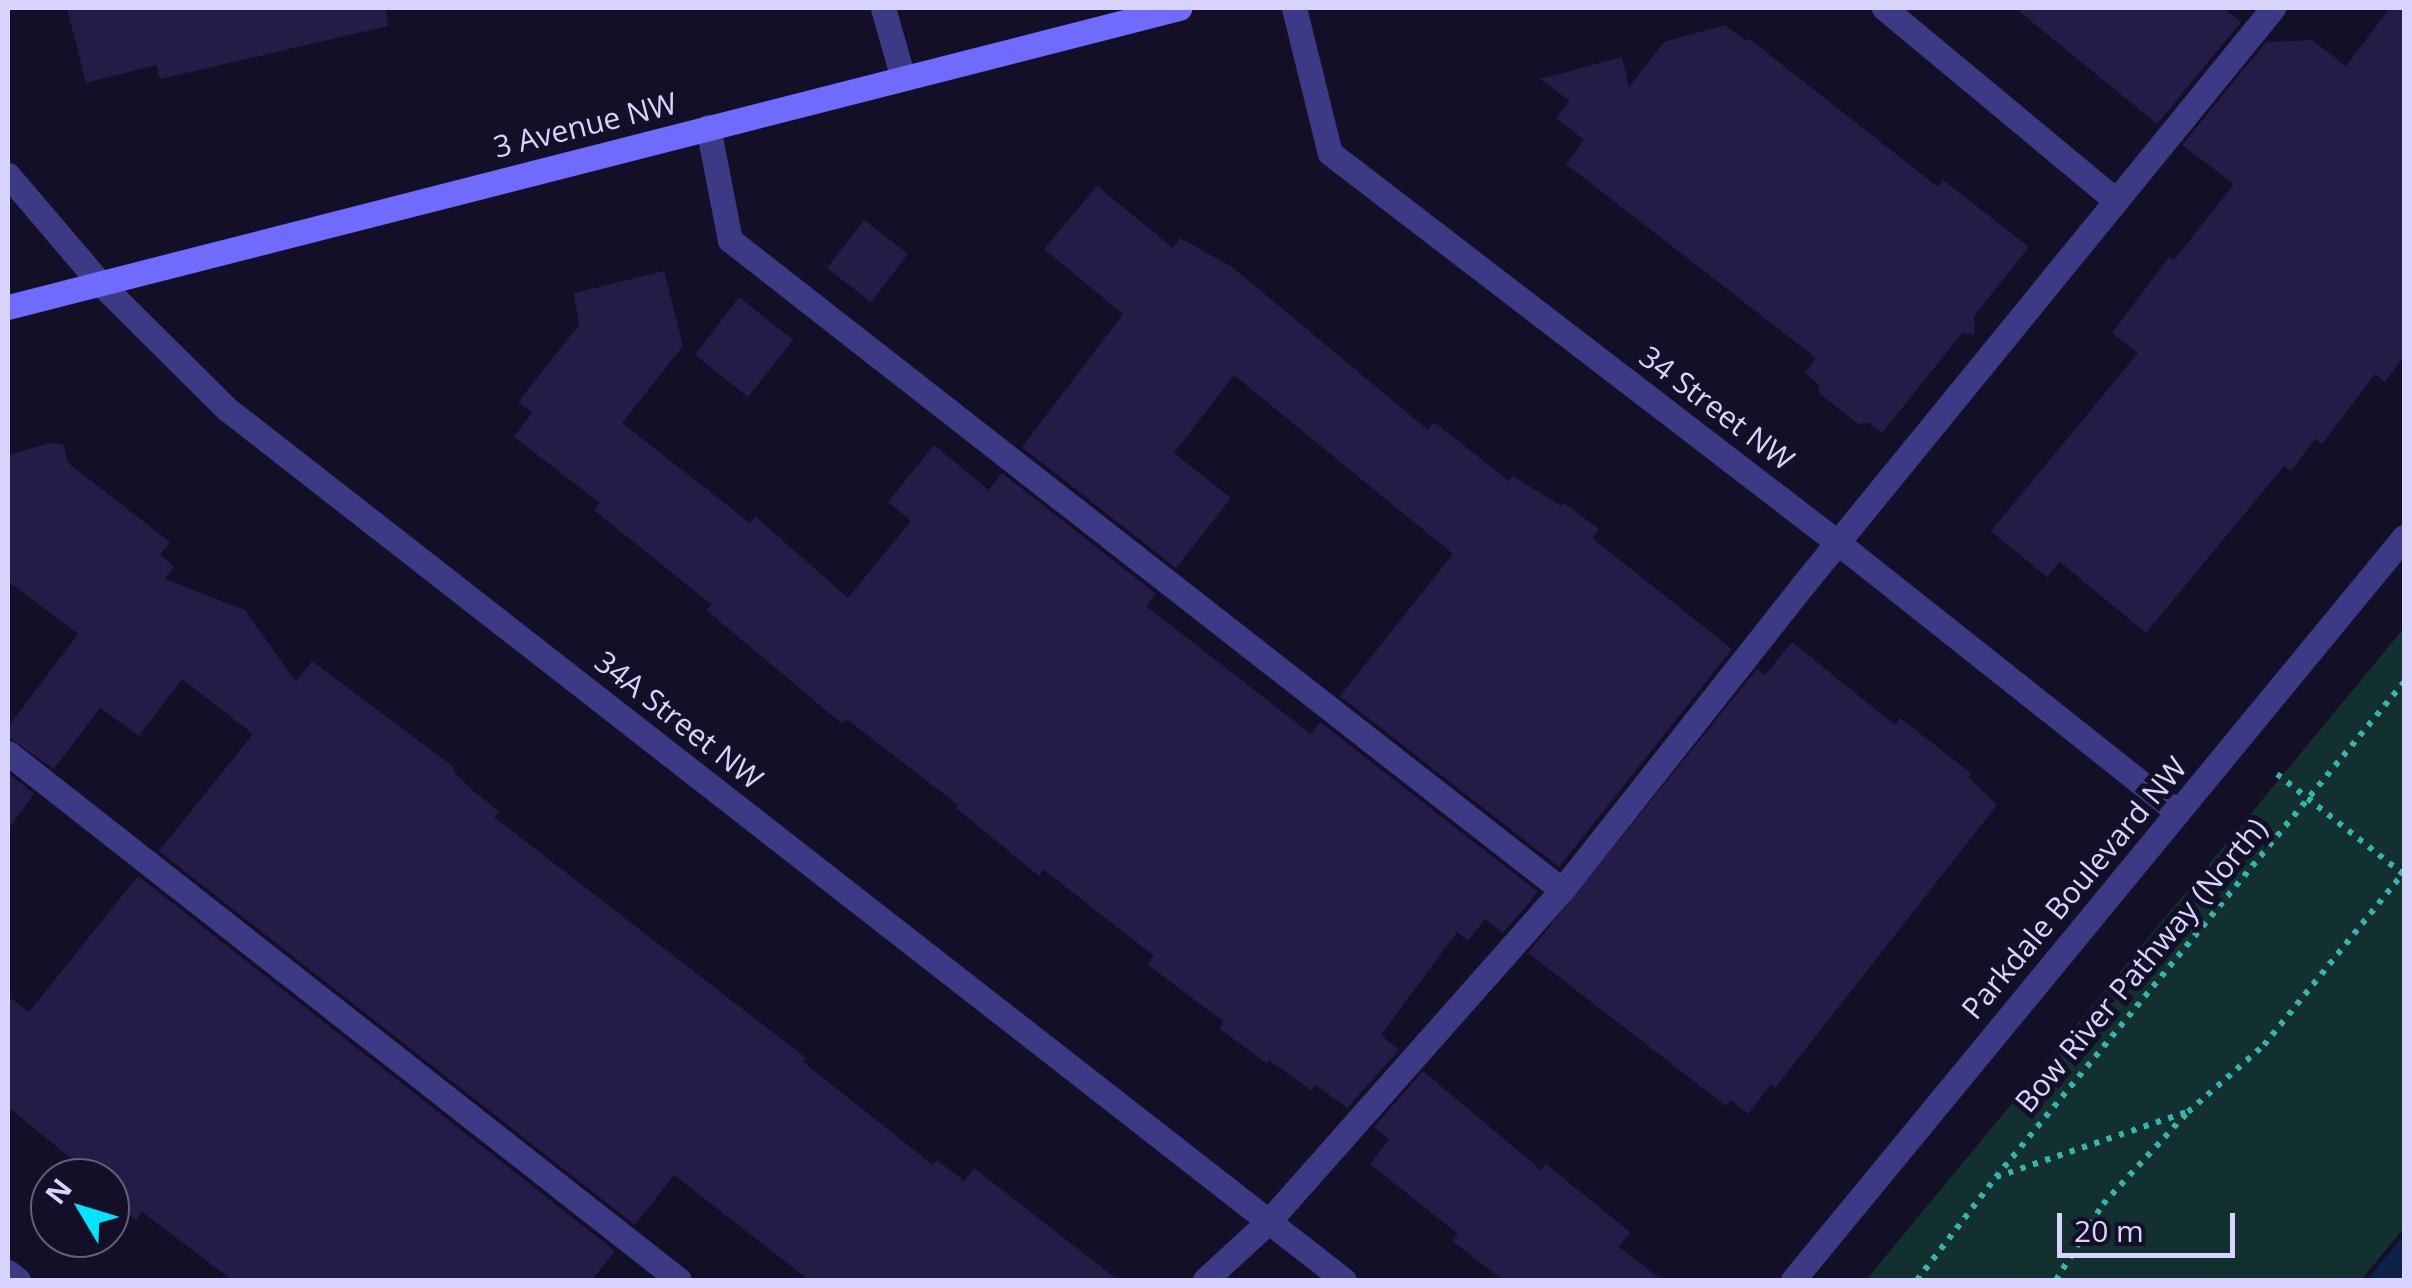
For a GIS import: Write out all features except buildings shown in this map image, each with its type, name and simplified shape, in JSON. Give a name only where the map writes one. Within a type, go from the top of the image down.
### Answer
[{"type":"main road","name":"3 Avenue NW","points":[[8,307],[1179,8]]},
{"type":"street","points":[[883,8],[903,78]]},
{"type":"street","name":"34 Street NW","points":[[1294,8],[1330,152],[1837,542],[2178,812]]},
{"type":"street","points":[[1884,8],[2115,200]]},
{"type":"street","points":[[1205,1280],[1269,1221],[1562,890],[1837,542],[2273,8]]},
{"type":"street","points":[[708,127],[730,240],[1562,890]]},
{"type":"street","name":"34A Street NW","points":[[8,175],[100,283],[227,409],[1344,1280]]},
{"type":"street","name":"Parkdale Boulevard NW","points":[[1793,1280],[2404,536]]},
{"type":"street","points":[[8,753],[680,1280]]},
{"type":"street","points":[[8,1272],[18,1280]]},
{"type":"path","name":"Bow River Pathway (North)","points":[[1917,1280],[1996,1177],[2404,682]]},
{"type":"path","points":[[2056,1280],[2104,1204],[2188,1112],[2264,1044],[2404,873],[2278,774]]},
{"type":"path","points":[[1996,1177],[2188,1112]]},
{"type":"green space","points":[[2404,628],[2404,1228],[2361,1280],[1866,1280]]},
{"type":"water","points":[[2404,1235],[2404,1280],[2367,1280]]}]
